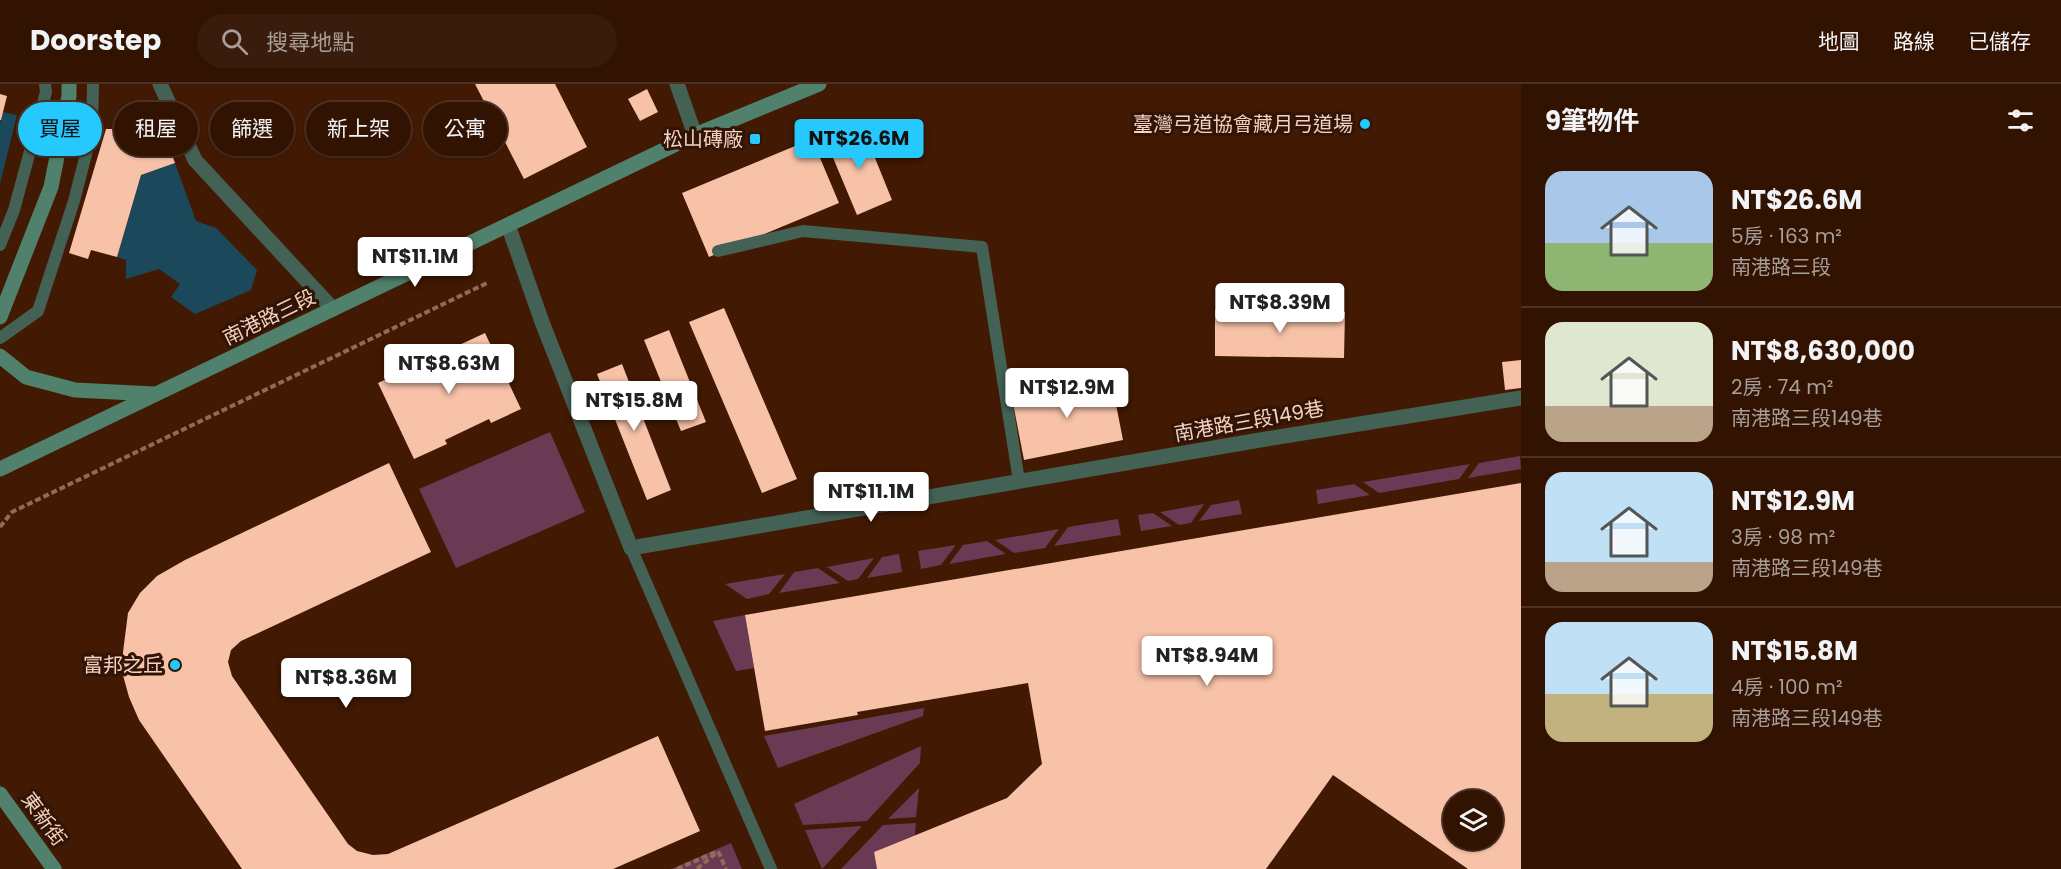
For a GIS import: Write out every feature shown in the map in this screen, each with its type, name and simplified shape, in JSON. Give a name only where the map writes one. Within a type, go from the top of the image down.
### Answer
[{"type":"main road","points":[[1,316],[51,187],[69,96],[69,84]]},
{"type":"main road","name":"南港路三段","points":[[0,469],[695,135],[819,84]]},
{"type":"main road","points":[[0,356],[26,377],[75,390],[157,394]]},
{"type":"main road","name":"東新街","points":[[0,794],[54,869]]},
{"type":"street","points":[[160,84],[195,160],[333,309]]},
{"type":"street","points":[[677,84],[695,135]]},
{"type":"street","points":[[508,225],[543,322],[631,548]]},
{"type":"street","name":"南港路三段149巷","points":[[631,548],[1521,398]]},
{"type":"lane","points":[[0,245],[14,210],[46,92],[45,84]]},
{"type":"lane","points":[[0,338],[38,311],[74,201],[92,131],[93,84]]},
{"type":"lane","points":[[718,251],[803,231],[982,247],[1019,481]]},
{"type":"lane","points":[[631,548],[771,869]]},
{"type":"path","points":[[0,527],[12,512],[487,283]]},
{"type":"path","points":[[677,869],[718,851]]},
{"type":"path","points":[[697,869],[718,851]]},
{"type":"path","points":[[718,851],[726,869]]},
{"type":"shaded area","points":[[550,432],[585,512],[456,568],[419,489]]},
{"type":"shaded area","points":[[1520,456],[1521,469],[1468,478],[1479,463]]},
{"type":"shaded area","points":[[1470,464],[1459,479],[1379,493],[1363,482]]},
{"type":"shaded area","points":[[1354,484],[1370,495],[1318,504],[1316,490]]},
{"type":"shaded area","points":[[1239,500],[1242,514],[1199,521],[1211,505]]},
{"type":"shaded area","points":[[1204,504],[1191,523],[1179,525],[1160,512]]},
{"type":"shaded area","points":[[1153,513],[1172,526],[1141,531],[1138,515]]},
{"type":"shaded area","points":[[1118,519],[1121,535],[1054,546],[1068,527]]},
{"type":"shaded area","points":[[1059,529],[1045,548],[1014,553],[995,540]]},
{"type":"shaded area","points":[[987,541],[1006,554],[949,564],[963,545]]},
{"type":"shaded area","points":[[956,545],[941,565],[921,569],[918,551]]},
{"type":"shaded area","points":[[899,554],[902,572],[867,578],[882,557]]},
{"type":"shaded area","points":[[874,558],[858,579],[848,581],[827,567]]},
{"type":"shaded area","points":[[818,568],[840,583],[779,593],[794,572]]},
{"type":"shaded area","points":[[785,574],[769,594],[747,599],[725,584]]},
{"type":"shaded area","points":[[745,615],[754,668],[736,671],[713,621]]},
{"type":"shaded area","points":[[924,708],[923,716],[778,768],[764,736]]},
{"type":"shaded area","points":[[921,746],[920,763],[867,821],[803,825],[794,804]]},
{"type":"shaded area","points":[[919,788],[916,817],[888,819]]},
{"type":"shaded area","points":[[916,823],[915,835],[874,852],[877,869],[841,869],[883,825]]},
{"type":"shaded area","points":[[862,826],[822,869],[805,830]]},
{"type":"shaded area","points":[[731,843],[742,869],[671,869]]},
{"type":"water","points":[[3,112],[17,115],[0,184],[0,123]]},
{"type":"water","points":[[175,163],[196,221],[216,228],[257,270],[251,290],[195,314],[171,297],[180,284],[159,269],[126,279],[126,260],[117,257],[141,175]]},
{"type":"building","points":[[475,84],[555,84],[587,147],[524,179],[507,146],[507,102],[484,102]]},
{"type":"building","points":[[647,89],[658,112],[640,121],[628,99]]},
{"type":"building","points":[[0,94],[7,96],[1,120],[0,120]]},
{"type":"building","points":[[862,126],[892,200],[857,215],[826,141]]},
{"type":"building","points":[[106,129],[114,129],[114,156],[172,156],[175,163],[141,175],[117,257],[91,250],[88,259],[69,253],[98,156],[102,156],[102,142]]},
{"type":"building","points":[[812,139],[839,203],[709,257],[682,193]]},
{"type":"building","points":[[724,308],[797,479],[762,493],[689,322]]},
{"type":"building","points":[[1215,310],[1345,312],[1344,358],[1215,356]]},
{"type":"building","points":[[669,330],[706,422],[681,431],[644,340]]},
{"type":"building","points":[[485,333],[521,409],[491,423],[489,419],[445,440],[447,444],[414,459],[378,383]]},
{"type":"building","points":[[1521,360],[1521,388],[1505,390],[1502,362]]},
{"type":"building","points":[[622,364],[671,490],[647,500],[597,374]]},
{"type":"building","points":[[1111,379],[1123,440],[1024,460],[1012,398]]},
{"type":"building","name":"富邦之丘","points":[[389,463],[431,552],[241,641],[231,650],[228,662],[232,676],[348,844],[357,851],[373,855],[388,854],[658,736],[700,831],[613,869],[242,869],[139,720],[129,697],[121,668],[128,613],[140,593],[157,576],[185,560]]},
{"type":"building","points":[[1521,483],[1521,869],[1468,869],[1333,775],[1266,869],[877,869],[874,852],[1007,798],[1042,764],[1028,683],[857,712],[858,715],[765,731],[745,615]]},
{"type":"place","name":"臺灣弓道協會藏月弓道場","points":[[1365,124]]},
{"type":"place","name":"松山磚廠","points":[[755,139]]},
{"type":"place","name":"富邦之丘","points":[[175,665]]}]
